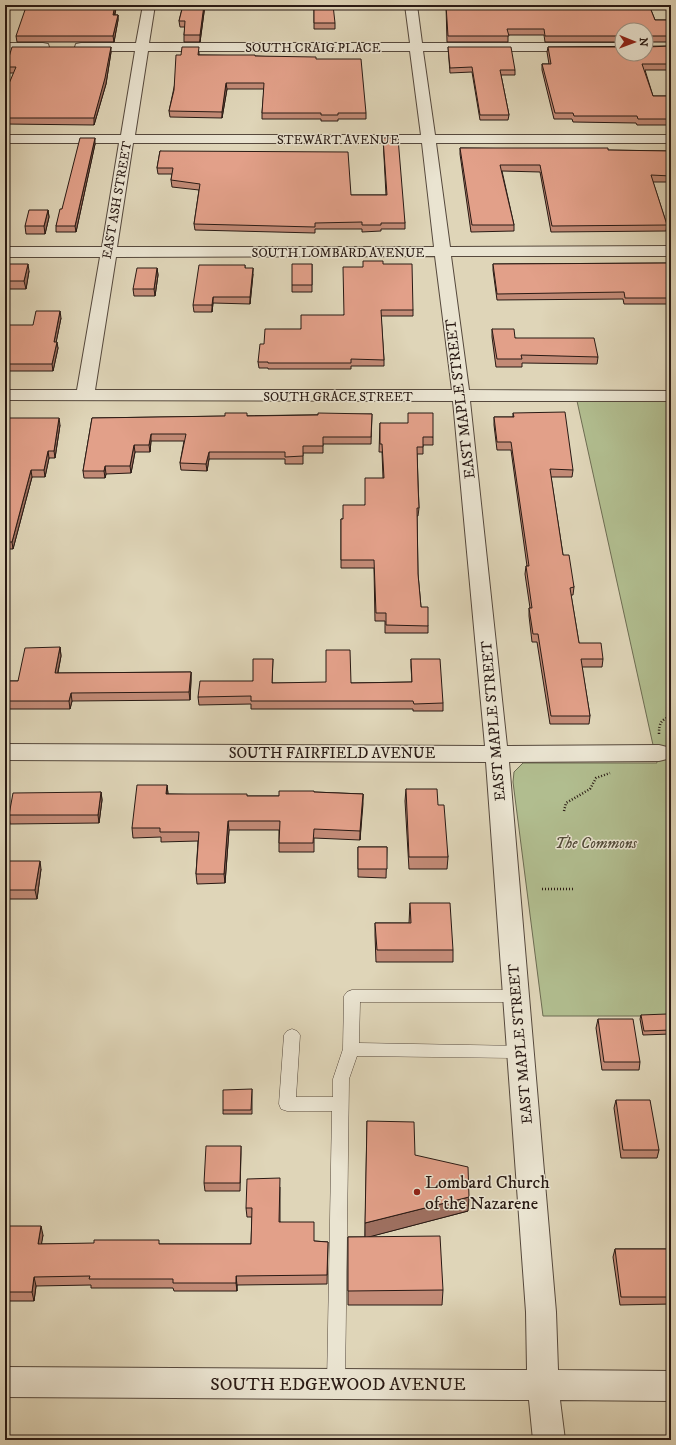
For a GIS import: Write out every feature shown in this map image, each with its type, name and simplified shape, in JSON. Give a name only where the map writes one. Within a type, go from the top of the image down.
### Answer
[{"type":"street","name":"EAST ASH STREET","points":[[85,395],[107,251],[149,5]]},
{"type":"street","name":"EAST MAPLE STREET","points":[[411,5],[461,396],[497,754],[541,1312],[543,1385],[549,1440]]},
{"type":"street","name":"SOUTH CRAIG PLACE","points":[[5,47],[614,47]]},
{"type":"street","name":"STEWART AVENUE","points":[[5,139],[671,139]]},
{"type":"street","name":"SOUTH LOMBARD AVENUE","points":[[5,252],[671,251]]},
{"type":"street","name":"SOUTH GRACE STREET","points":[[5,395],[671,396]]},
{"type":"street","name":"SOUTH FAIRFIELD AVENUE","points":[[5,752],[497,754],[659,752]]},
{"type":"street","name":"SOUTH EDGEWOOD AVENUE","points":[[5,1382],[671,1386]]},
{"type":"lane","points":[[336,1384],[340,1104],[341,1080],[351,1049],[352,996],[516,996]]},
{"type":"lane","points":[[292,1035],[287,1104],[340,1104]]},
{"type":"lane","points":[[351,1049],[520,1052]]},
{"type":"path","points":[[659,752],[659,726],[662,720],[671,716]]},
{"type":"path","points":[[564,811],[566,803],[590,789],[596,778],[615,772],[612,753]]},
{"type":"path","points":[[542,889],[574,889]]},
{"type":"green space","name":"The Commons","points":[[577,401],[671,401],[671,1016],[543,1016],[513,782],[514,772],[523,763],[657,763]]},
{"type":"building","points":[[49,5],[115,5],[113,15],[118,15],[113,36],[16,36],[26,7],[49,7]]},
{"type":"building","points":[[183,5],[204,5],[200,35],[184,35],[185,21],[179,21]]},
{"type":"building","points":[[314,5],[333,5],[335,23],[314,23]]},
{"type":"building","points":[[446,5],[546,7],[546,5],[649,5],[655,20],[671,20],[671,36],[654,36],[654,22],[614,22],[614,36],[545,36],[544,29],[507,29],[509,36],[448,36]]},
{"type":"building","points":[[671,46],[671,64],[642,64],[653,96],[671,96],[671,119],[638,119],[637,116],[574,116],[573,113],[555,113],[542,64],[551,64],[548,47],[614,47],[614,62],[654,62],[654,47]]},
{"type":"building","points":[[12,47],[111,47],[105,78],[94,118],[5,118],[5,93],[16,67],[6,67]]},
{"type":"building","points":[[182,47],[199,47],[198,55],[255,55],[316,57],[316,59],[361,59],[366,113],[338,113],[338,115],[321,115],[321,113],[262,113],[264,83],[226,83],[222,112],[169,111],[174,90],[176,55],[181,55]]},
{"type":"building","points":[[448,47],[511,47],[515,70],[500,70],[509,115],[480,115],[472,67],[450,68]]},
{"type":"building","points":[[80,138],[95,138],[75,226],[56,226],[60,209],[62,209]]},
{"type":"building","points":[[383,138],[398,138],[405,223],[362,225],[362,222],[315,223],[315,227],[194,224],[200,184],[171,180],[173,168],[157,168],[160,151],[348,152],[351,195],[387,195]]},
{"type":"building","points":[[460,148],[608,148],[608,150],[671,151],[671,176],[651,175],[667,225],[552,226],[540,165],[500,165],[514,225],[472,225]]},
{"type":"building","points":[[29,210],[48,210],[44,226],[25,226]]},
{"type":"building","points":[[363,261],[383,261],[383,264],[412,264],[413,310],[381,310],[384,360],[351,359],[351,363],[258,362],[260,344],[264,344],[265,329],[301,329],[301,315],[344,315],[343,267],[363,267]]},
{"type":"building","points":[[671,263],[671,298],[625,298],[624,292],[497,294],[493,264]]},
{"type":"building","points":[[5,264],[28,264],[24,281],[5,281]]},
{"type":"building","points":[[292,264],[312,264],[312,285],[292,285]]},
{"type":"building","points":[[199,265],[245,265],[245,268],[253,268],[250,297],[213,297],[212,305],[193,305]]},
{"type":"building","points":[[137,268],[157,268],[154,289],[133,289]]},
{"type":"building","points":[[36,311],[60,311],[54,342],[57,342],[52,364],[5,364],[5,339],[8,325],[33,325]]},
{"type":"building","points":[[492,329],[514,329],[515,338],[594,338],[598,357],[521,355],[522,359],[497,359]]},
{"type":"building","points":[[565,412],[573,470],[550,469],[563,555],[569,555],[574,587],[570,588],[579,643],[601,643],[603,659],[581,659],[590,716],[551,716],[538,634],[533,634],[529,608],[532,608],[526,566],[529,566],[511,442],[497,442],[494,417],[514,417],[513,413]]},
{"type":"building","points":[[225,413],[247,413],[247,416],[318,415],[318,413],[372,414],[371,437],[323,437],[323,446],[303,446],[303,456],[285,457],[285,452],[209,452],[206,464],[180,463],[186,434],[151,434],[149,445],[134,445],[130,466],[105,466],[104,471],[83,471],[92,418],[225,416]]},
{"type":"building","points":[[408,413],[433,413],[433,437],[423,437],[423,447],[417,447],[419,508],[417,508],[418,574],[421,607],[428,607],[428,626],[386,625],[386,613],[376,613],[374,560],[341,560],[341,519],[343,519],[343,505],[365,505],[365,478],[384,478],[382,444],[380,444],[380,423],[408,423]]},
{"type":"building","points":[[5,418],[59,418],[54,451],[48,451],[44,470],[31,470],[12,542],[5,542]]},
{"type":"building","points":[[60,647],[55,673],[191,672],[189,692],[71,693],[69,701],[5,701],[5,681],[18,681],[25,648]]},
{"type":"building","points":[[326,650],[350,650],[351,683],[412,682],[411,659],[440,659],[443,703],[414,704],[413,701],[251,701],[251,696],[198,697],[200,681],[253,681],[253,659],[273,659],[272,683],[326,682]]},
{"type":"building","points":[[137,785],[167,785],[166,794],[247,794],[247,796],[279,796],[279,791],[314,791],[363,794],[360,831],[314,829],[313,843],[279,843],[280,821],[228,821],[224,874],[196,874],[199,832],[160,832],[160,828],[132,828]]},
{"type":"building","points":[[406,789],[437,789],[438,805],[444,805],[448,857],[409,857]]},
{"type":"building","points":[[101,792],[98,815],[9,815],[13,793]]},
{"type":"building","points":[[358,847],[387,847],[387,869],[358,869]]},
{"type":"building","points":[[5,861],[40,861],[35,890],[5,890]]},
{"type":"building","points":[[410,903],[450,903],[453,950],[377,950],[375,923],[411,923]]},
{"type":"building","points":[[667,1014],[671,1030],[644,1031],[641,1015]]},
{"type":"building","points":[[598,1019],[633,1019],[640,1062],[604,1062]]},
{"type":"building","points":[[252,1089],[251,1110],[223,1110],[223,1090]]},
{"type":"building","points":[[616,1100],[650,1100],[659,1150],[623,1150]]},
{"type":"building","points":[[367,1121],[414,1122],[415,1155],[468,1167],[469,1197],[365,1223]]},
{"type":"building","points":[[206,1146],[241,1146],[240,1183],[204,1183]]},
{"type":"building","points":[[280,1178],[279,1222],[314,1222],[314,1241],[328,1242],[327,1275],[236,1276],[236,1283],[173,1283],[173,1279],[89,1279],[90,1276],[34,1277],[32,1292],[5,1292],[5,1226],[41,1226],[38,1244],[94,1243],[94,1240],[159,1240],[159,1244],[251,1244],[252,1208],[246,1208],[247,1179]]},
{"type":"building","points":[[440,1236],[443,1290],[348,1291],[348,1237]]},
{"type":"building","points":[[615,1249],[671,1249],[671,1297],[621,1297]]},
{"type":"place","name":"Lombard Church of the Nazarene","points":[[417,1192]]}]
